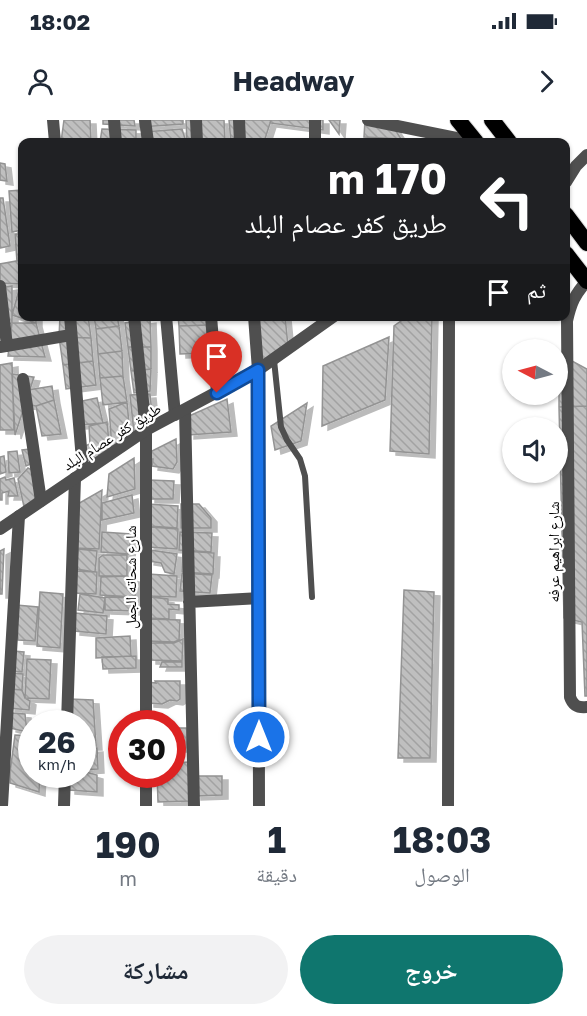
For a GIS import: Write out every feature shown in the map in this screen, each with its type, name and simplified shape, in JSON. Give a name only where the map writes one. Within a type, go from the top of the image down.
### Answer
[{"type":"highway","points":[[458,120],[473,138]]},
{"type":"highway","points":[[492,120],[506,138]]},
{"type":"highway","points":[[570,220],[587,243]]},
{"type":"highway","points":[[570,259],[587,281]]},
{"type":"street","points":[[53,120],[55,138]]},
{"type":"street","points":[[114,120],[116,138]]},
{"type":"street","points":[[145,120],[147,138]]},
{"type":"street","points":[[196,120],[197,138]]},
{"type":"street","points":[[239,120],[240,138]]},
{"type":"street","points":[[315,120],[315,138]]},
{"type":"street","points":[[368,120],[456,138]]},
{"type":"street","points":[[570,176],[587,155]]},
{"type":"street","name":"شارع ابراهيم عرفه","points":[[570,306],[577,292],[587,281]]},
{"type":"street","points":[[0,286],[4,346],[71,335]]},
{"type":"street","points":[[68,710],[79,475],[70,321]]},
{"type":"street","name":"شارع شحاته الجمل","points":[[135,321],[146,430],[146,710]]},
{"type":"street","points":[[167,321],[180,412],[189,602],[194,806]]},
{"type":"street","points":[[211,321],[217,393]]},
{"type":"street","points":[[254,321],[258,370],[259,806]]},
{"type":"street","name":"طريق كفر عصام البلد","points":[[0,529],[146,430],[274,360],[319,321]]},
{"type":"street","points":[[448,806],[449,321]]},
{"type":"street","name":"شارع ابراهيم عرفه","points":[[567,321],[570,698],[575,706],[587,707]]},
{"type":"street","points":[[23,379],[41,501]]},
{"type":"street","points":[[2,806],[19,516]]},
{"type":"street","points":[[189,602],[259,598]]},
{"type":"street","points":[[64,806],[65,788]]},
{"type":"street","points":[[146,788],[146,806]]},
{"type":"lane","points":[[274,360],[281,427],[300,459],[305,476],[312,597]]},
{"type":"building","points":[[64,120],[90,120],[91,138],[62,138]]},
{"type":"building","points":[[103,120],[134,120],[135,126],[103,124]]},
{"type":"building","points":[[140,120],[183,120],[183,124],[140,127]]},
{"type":"building","points":[[186,120],[224,120],[225,138],[187,138]]},
{"type":"building","points":[[229,120],[271,120],[265,138],[231,138]]},
{"type":"building","points":[[271,120],[323,120],[323,130],[270,123]]},
{"type":"building","points":[[329,120],[340,120],[339,134]]},
{"type":"building","points":[[365,120],[389,120],[400,138],[382,138],[364,137]]},
{"type":"building","points":[[102,129],[136,130],[136,138],[101,138]]},
{"type":"building","points":[[182,129],[185,138],[144,138],[144,132]]},
{"type":"building","points":[[0,163],[5,164],[7,181],[0,180]]},
{"type":"building","points":[[18,190],[18,231],[12,232],[9,191]]},
{"type":"building","points":[[0,198],[3,198],[10,246],[0,248]]},
{"type":"building","points":[[15,234],[18,234],[17,261]]},
{"type":"building","points":[[18,261],[18,284],[0,283],[0,264]]},
{"type":"building","points":[[12,286],[12,323],[0,324],[0,288]]},
{"type":"building","points":[[18,294],[18,317],[12,315]]},
{"type":"building","points":[[60,321],[89,321],[91,338],[59,337]]},
{"type":"building","points":[[95,321],[118,321],[119,326],[96,329]]},
{"type":"building","points":[[150,321],[151,347],[128,347],[125,323]]},
{"type":"building","points":[[178,321],[208,321],[208,325],[179,326]]},
{"type":"building","points":[[259,321],[286,321],[288,346],[263,362]]},
{"type":"building","points":[[401,321],[432,321],[429,454],[390,451],[394,326]]},
{"type":"building","points":[[12,323],[36,323],[45,357],[8,356]]},
{"type":"building","points":[[208,325],[209,353],[180,354],[179,326]]},
{"type":"building","points":[[119,326],[122,351],[98,354],[96,329]]},
{"type":"building","points":[[59,337],[91,338],[93,361],[63,365]]},
{"type":"building","points":[[389,337],[385,400],[322,426],[323,366]]},
{"type":"building","points":[[128,347],[151,347],[151,369],[131,371]]},
{"type":"building","points":[[122,351],[123,376],[100,378],[98,354]]},
{"type":"building","points":[[568,359],[587,369],[587,406],[559,407],[559,405],[568,405]]},
{"type":"building","points":[[93,361],[96,385],[66,389],[63,365]]},
{"type":"building","points":[[12,363],[14,430],[0,430],[0,365]]},
{"type":"building","points":[[151,369],[150,391],[134,393],[131,371]]},
{"type":"building","points":[[12,374],[34,377],[15,435]]},
{"type":"building","points":[[123,376],[127,402],[103,405],[100,378]]},
{"type":"building","points":[[52,386],[54,400],[36,406],[27,405],[28,390]]},
{"type":"building","points":[[150,394],[153,423],[134,433],[130,395]]},
{"type":"building","points":[[97,398],[103,423],[80,425],[77,402]]},
{"type":"building","points":[[227,399],[231,432],[188,435],[189,416]]},
{"type":"building","points":[[54,400],[61,434],[42,436],[36,406]]},
{"type":"building","points":[[127,402],[130,435],[112,448],[109,409]]},
{"type":"building","points":[[307,403],[301,441],[275,450],[271,426]]},
{"type":"building","points":[[587,406],[587,696],[585,696],[582,622],[564,618],[561,483],[568,483],[568,417],[559,417],[559,407]]},
{"type":"building","points":[[107,422],[109,442],[99,445],[99,458],[88,461],[85,446],[90,444],[89,426]]},
{"type":"building","points":[[176,439],[177,462],[173,469],[152,466],[153,459],[149,459],[150,452]]},
{"type":"building","points":[[30,449],[33,463],[26,466],[22,450]]},
{"type":"building","points":[[17,451],[20,472],[9,473],[8,452]]},
{"type":"building","points":[[4,456],[6,472],[0,474],[0,457]]},
{"type":"building","points":[[134,458],[135,489],[107,497],[109,474]]},
{"type":"building","points":[[28,468],[32,470],[38,496],[24,507],[18,479]]},
{"type":"building","points":[[5,477],[6,480],[14,478],[18,496],[8,496],[9,491],[2,493],[2,500],[0,500],[0,479]]},
{"type":"building","points":[[149,480],[174,481],[173,499],[149,499]]},
{"type":"building","points":[[102,490],[99,549],[74,548],[76,505]]},
{"type":"building","points":[[132,495],[134,513],[102,520],[102,503]]},
{"type":"building","points":[[148,504],[178,506],[177,528],[148,526]]},
{"type":"building","points":[[181,504],[199,504],[211,518],[211,528],[181,528]]},
{"type":"building","points":[[150,527],[178,529],[177,549],[148,547]]},
{"type":"building","points":[[102,532],[131,534],[129,554],[101,552]]},
{"type":"building","points":[[180,532],[212,533],[211,552],[179,550]]},
{"type":"building","points":[[4,549],[2,594],[0,594],[0,551]]},
{"type":"building","points":[[78,549],[97,551],[95,572],[76,569]]},
{"type":"building","points":[[150,550],[177,554],[174,574],[165,572],[161,563],[148,561]]},
{"type":"building","points":[[183,551],[214,553],[213,574],[182,572]]},
{"type":"building","points":[[103,555],[127,555],[127,576],[99,576],[99,558]]},
{"type":"building","points":[[75,571],[97,572],[96,594],[74,593]]},
{"type":"building","points":[[182,573],[212,575],[210,593],[180,591]]},
{"type":"building","points":[[148,574],[177,576],[176,597],[147,596]]},
{"type":"building","points":[[127,576],[136,579],[135,597],[100,595],[101,577]]},
{"type":"building","points":[[404,590],[434,592],[430,758],[398,758]]},
{"type":"building","points":[[40,592],[63,594],[60,648],[37,646]]},
{"type":"building","points":[[80,594],[105,598],[103,613],[78,610]]},
{"type":"building","points":[[105,597],[136,598],[135,611],[105,610]]},
{"type":"building","points":[[150,597],[168,599],[168,604],[179,605],[179,610],[169,609],[169,619],[148,618]]},
{"type":"building","points":[[16,605],[38,607],[35,641],[18,640]]},
{"type":"building","points":[[75,613],[107,616],[106,634],[74,631]]},
{"type":"building","points":[[148,619],[180,620],[179,640],[174,642],[147,641]]},
{"type":"building","points":[[130,636],[131,656],[96,658],[96,638]]},
{"type":"building","points":[[183,639],[182,661],[150,660],[150,643],[174,643]]},
{"type":"building","points":[[13,651],[24,652],[22,672],[12,671]]},
{"type":"building","points":[[136,656],[136,668],[103,669],[102,657]]},
{"type":"building","points":[[27,659],[51,660],[49,699],[25,698]]},
{"type":"building","points":[[162,662],[182,662],[182,667],[160,667]]},
{"type":"building","points":[[11,673],[23,674],[22,690],[10,689]]},
{"type":"building","points":[[155,681],[180,681],[180,699],[162,704],[148,703],[148,682],[156,683]]},
{"type":"building","points":[[10,689],[22,690],[25,698],[30,701],[29,710],[9,708]]},
{"type":"building","points":[[70,699],[93,700],[94,710],[70,710]]},
{"type":"building","points":[[11,713],[18,714],[18,730],[10,728]]},
{"type":"building","points":[[15,735],[18,735],[18,785],[10,783]]},
{"type":"building","points":[[96,748],[98,769],[96,769]]},
{"type":"building","points":[[186,762],[188,762],[190,801],[158,802],[158,788],[186,788]]},
{"type":"building","points":[[97,775],[97,792],[69,790],[69,788],[96,788]]},
{"type":"building","points":[[194,776],[222,776],[222,795],[195,796]]},
{"type":"building","points":[[26,788],[39,788],[39,792]]},
{"type":"route","points":[[217,393],[258,370],[259,737]]}]
